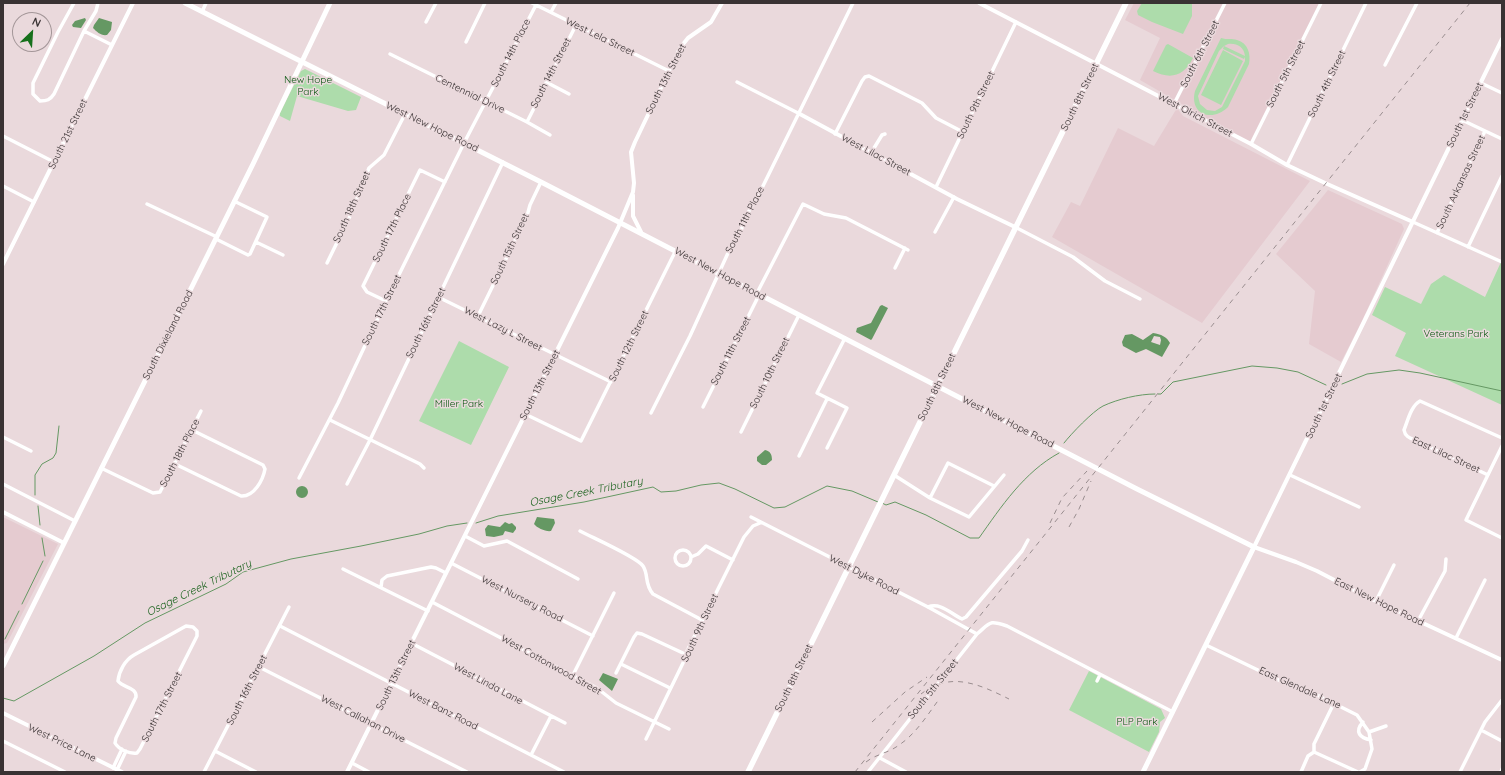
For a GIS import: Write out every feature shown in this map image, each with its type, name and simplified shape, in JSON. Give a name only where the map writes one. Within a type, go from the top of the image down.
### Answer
[{"type":"main road","name":"West New Hope Road","points":[[185,3],[641,232],[758,294],[1254,547]]},
{"type":"main road","name":"South Dixieland Road","points":[[3,666],[216,238],[330,3]]},
{"type":"main road","name":"South 8th Street","points":[[748,772],[1126,3]]},
{"type":"main road","name":"South 1st Street","points":[[1143,772],[1254,547]]},
{"type":"street","points":[[74,3],[33,83],[32,90],[36,98],[40,101],[50,99],[84,31],[96,11],[98,3]]},
{"type":"street","name":"South 21st Street","points":[[3,264],[133,3]]},
{"type":"street","points":[[202,12],[206,3]]},
{"type":"street","points":[[426,22],[436,3]]},
{"type":"street","points":[[466,42],[485,3]]},
{"type":"street","points":[[551,12],[556,3]]},
{"type":"street","name":"South 13th Street","points":[[348,772],[620,222],[633,192],[634,183],[631,152],[668,71],[684,43],[696,32],[711,22],[722,3]]},
{"type":"street","name":"South 11th Place","points":[[651,413],[690,336],[728,253],[740,234],[744,218],[762,188],[853,3]]},
{"type":"street","name":"West Olrich Street","points":[[979,3],[1251,144],[1287,165],[1365,202],[1413,222]]},
{"type":"street","name":"South 6th Street","points":[[1174,104],[1226,3]]},
{"type":"street","name":"South 5th Street","points":[[1251,144],[1322,3]]},
{"type":"street","name":"South 4th Street","points":[[1287,165],[1366,3]]},
{"type":"street","points":[[1386,66],[1417,3]]},
{"type":"street","name":"West Lela Street","points":[[534,4],[668,71]]},
{"type":"street","name":"South 14th Place","points":[[464,143],[486,102],[534,4]]},
{"type":"street","name":"South 9th Street","points":[[936,187],[1016,22]]},
{"type":"street","name":"South 14th Street","points":[[527,122],[576,25]]},
{"type":"street","points":[[84,31],[112,45]]},
{"type":"street","name":"South 1st Street","points":[[1254,547],[1502,39]]},
{"type":"street","name":"Centennial Drive","points":[[390,54],[550,134]]},
{"type":"street","points":[[835,134],[862,81],[865,77],[869,76],[922,103],[936,118],[963,132]]},
{"type":"street","points":[[546,82],[569,94]]},
{"type":"street","name":"West Lilac Street","points":[[738,82],[818,123],[835,134],[954,197],[1015,227]]},
{"type":"street","points":[[1481,83],[1502,93]]},
{"type":"street","name":"South 18th Street","points":[[327,263],[352,214],[369,168],[384,155],[405,114]]},
{"type":"street","points":[[1462,120],[1502,139]]},
{"type":"street","name":"South Arkansas Street","points":[[1437,233],[1485,131]]},
{"type":"street","points":[[871,153],[882,135],[885,134]]},
{"type":"street","points":[[3,136],[54,162]]},
{"type":"street","name":"South 17th Street","points":[[299,478],[330,420],[386,301],[464,143]]},
{"type":"street","name":"South 16th Street","points":[[347,484],[370,440],[503,162]]},
{"type":"street","name":"South 17th Place","points":[[386,301],[367,292],[363,286],[420,170],[445,182]]},
{"type":"street","points":[[1468,247],[1500,186],[1502,176]]},
{"type":"street","name":"South 15th Street","points":[[478,316],[527,216],[530,205],[541,182]]},
{"type":"street","points":[[3,186],[34,202]]},
{"type":"street","points":[[633,192],[633,216],[641,232]]},
{"type":"street","points":[[935,232],[954,197]]},
{"type":"street","points":[[147,204],[248,255],[256,242],[267,217],[234,201]]},
{"type":"street","name":"South 11th Street","points":[[703,407],[804,204],[824,214],[846,218],[906,249],[895,268]]},
{"type":"street","points":[[1413,222],[1502,262]]},
{"type":"street","points":[[1015,227],[1073,257],[1105,282],[1140,299]]},
{"type":"street","points":[[256,242],[283,255]]},
{"type":"street","name":"South 12th Street","points":[[525,414],[581,441],[676,250]]},
{"type":"street","name":"West Lazy L Street","points":[[438,297],[611,382]]},
{"type":"street","name":"South 10th Street","points":[[742,432],[799,315]]},
{"type":"street","points":[[827,448],[847,408],[817,393],[845,338]]},
{"type":"street","points":[[799,456],[827,399]]},
{"type":"street","name":"East Lilac Street","points":[[1488,475],[1414,440],[1405,434],[1404,430],[1413,407],[1416,403],[1420,402],[1502,438]]},
{"type":"street","name":"South 18th Place","points":[[101,468],[157,494],[162,490],[201,411]]},
{"type":"street","points":[[330,420],[420,464],[424,468]]},
{"type":"street","points":[[175,464],[238,496],[249,495],[255,490],[265,468],[263,465],[192,430]]},
{"type":"street","points":[[3,437],[31,451]]},
{"type":"street","points":[[1502,446],[1466,520],[1502,538]]},
{"type":"street","points":[[930,498],[948,463],[994,486]]},
{"type":"street","points":[[894,475],[930,498],[969,517],[1004,475]]},
{"type":"street","points":[[1290,475],[1359,507]]},
{"type":"street","points":[[3,484],[75,521]]},
{"type":"street","points":[[3,512],[64,543]]},
{"type":"street","name":"West Dyke Road","points":[[751,517],[760,523],[928,607],[977,634]]},
{"type":"street","name":"South 9th Street","points":[[646,739],[683,663],[685,654],[744,537],[753,526],[760,523]]},
{"type":"street","points":[[580,531],[639,561],[645,572],[648,588],[653,594],[702,620]]},
{"type":"street","points":[[465,536],[484,546],[507,541],[578,579]]},
{"type":"street","points":[[928,607],[933,605],[939,606],[962,619],[966,617],[1022,551],[1028,540]]},
{"type":"street","points":[[691,557],[698,554],[706,546],[733,560]]},
{"type":"street","name":"East New Hope Road","points":[[1254,547],[1303,565],[1502,660]]},
{"type":"street","points":[[682,550],[686,551],[691,557],[690,563],[685,566],[678,565],[675,561],[676,553],[682,550]]},
{"type":"street","points":[[1418,621],[1442,576],[1446,565],[1446,558]]},
{"type":"street","name":"West Nursery Road","points":[[451,563],[593,636]]},
{"type":"street","points":[[1376,601],[1394,565]]},
{"type":"street","points":[[380,587],[382,580],[387,576],[431,567],[446,573]]},
{"type":"street","points":[[343,569],[428,610]]},
{"type":"street","points":[[1456,638],[1485,580]]},
{"type":"street","points":[[573,675],[614,593]]},
{"type":"street","name":"West Cottonwood Street","points":[[432,602],[573,675],[597,688],[616,703],[669,729]]},
{"type":"street","name":"South 16th Street","points":[[204,772],[289,608]]},
{"type":"street","name":"South 5th Street","points":[[868,772],[977,634],[990,623],[994,622],[1007,626],[1100,675]]},
{"type":"street","name":"South 17th Street","points":[[186,626],[193,627],[197,631],[197,636],[138,753],[132,754],[124,750],[117,747],[115,743],[116,738],[136,697],[136,693],[134,691],[123,685],[118,680],[125,663],[134,655],[186,626]]},
{"type":"street","name":"West Banz Road","points":[[280,626],[564,772]]},
{"type":"street","points":[[616,673],[637,633],[685,654]]},
{"type":"street","name":"West Linda Lane","points":[[412,643],[566,723]]},
{"type":"street","name":"East Glendale Lane","points":[[1206,645],[1289,685],[1301,687],[1357,715],[1369,732],[1372,749],[1366,770],[1360,772]]},
{"type":"street","points":[[621,664],[670,688]]},
{"type":"street","name":"West Callahan Drive","points":[[259,667],[467,772]]},
{"type":"street","points":[[1097,681],[1100,675],[1173,712]]},
{"type":"street","points":[[1460,772],[1489,715],[1502,700]]},
{"type":"street","points":[[1314,752],[1314,744],[1334,703]]},
{"type":"street","name":"West Price Lane","points":[[3,713],[122,772]]},
{"type":"street","points":[[531,755],[551,716]]},
{"type":"street","points":[[1363,722],[1359,727],[1359,733],[1362,738],[1371,740]]},
{"type":"street","points":[[1369,732],[1386,726]]},
{"type":"street","points":[[1481,730],[1502,741]]},
{"type":"street","points":[[3,741],[65,772]]},
{"type":"street","points":[[115,769],[124,750]]},
{"type":"street","points":[[215,751],[256,772]]},
{"type":"street","points":[[1314,752],[1360,772]]},
{"type":"street","points":[[1301,772],[1308,756],[1314,752]]},
{"type":"street","points":[[880,758],[906,772]]},
{"type":"street","points":[[352,763],[370,772]]},
{"type":"shaded area","points":[[1134,3],[1320,3],[1251,144],[1140,80],[1160,38],[1125,20]]},
{"type":"shaded area","points":[[85,18],[86,20],[81,28],[73,27],[72,25],[75,21]]},
{"type":"shaded area","points":[[99,18],[112,22],[111,30],[107,35],[101,34],[93,28]]},
{"type":"shaded area","points":[[1177,108],[1183,116],[1310,181],[1202,323],[1052,237],[1071,202],[1080,206],[1118,128],[1154,146]]},
{"type":"shaded area","points":[[1328,190],[1402,224],[1404,229],[1362,321],[1341,362],[1309,344],[1315,291],[1276,254]]},
{"type":"shaded area","points":[[882,305],[888,308],[872,339],[871,340],[856,332],[857,328],[871,323]]},
{"type":"shaded area","points":[[1153,333],[1163,336],[1170,343],[1162,357],[1146,349],[1136,353],[1123,346],[1122,342],[1125,335],[1132,334],[1143,340]],"holes":[[[1154,336],[1160,337],[1160,345],[1151,342]]]},
{"type":"shaded area","points":[[765,450],[770,453],[772,460],[766,465],[762,465],[757,461],[757,457]]},
{"type":"shaded area","points":[[302,486],[306,488],[308,492],[306,496],[302,498],[298,496],[296,492],[298,488]]},
{"type":"shaded area","points":[[3,517],[58,544],[7,643],[3,644]]},
{"type":"shaded area","points":[[537,517],[554,519],[555,523],[551,531],[539,528],[534,524]]},
{"type":"shaded area","points":[[505,522],[509,524],[512,523],[516,527],[513,533],[505,531],[503,535],[494,537],[486,536],[485,529],[488,525],[500,527]]},
{"type":"shaded area","points":[[603,673],[618,679],[612,691],[599,680]]},
{"type":"green space","points":[[1142,3],[1192,3],[1192,16],[1183,34],[1138,15],[1137,11]]},
{"type":"green space","points":[[1221,38],[1235,39],[1241,41],[1246,46],[1250,56],[1249,64],[1228,107],[1222,112],[1215,114],[1203,114],[1195,105],[1195,91]],"holes":[[[1228,44],[1240,46],[1245,56],[1224,46]],[[1224,46],[1223,49],[1244,59],[1245,57],[1245,61],[1222,107],[1215,111],[1207,110],[1200,104],[1198,96],[1219,51]]]},
{"type":"green space","points":[[1168,44],[1193,58],[1185,69],[1176,75],[1171,76],[1153,71],[1166,45]]},
{"type":"green space","points":[[1223,50],[1243,61],[1221,105],[1201,95]]},
{"type":"green space","name":"New Hope Park","points":[[305,69],[361,97],[356,110],[348,111],[297,96],[290,121],[280,116],[280,113],[301,71]]},
{"type":"green space","name":"Veterans Park","points":[[1501,262],[1502,405],[1395,356],[1406,333],[1372,315],[1385,287],[1421,304],[1431,284],[1444,275],[1485,297]]},
{"type":"green space","name":"Miller Park","points":[[459,341],[509,367],[471,445],[419,421]]},
{"type":"green space","name":"PLP Park","points":[[1089,671],[1161,709],[1165,718],[1160,722],[1159,732],[1149,752],[1069,710]]},
{"type":"waterway","name":"Osage Creek Tributary","points":[[1158,394],[1161,394],[1173,382],[1252,366],[1277,368],[1298,372],[1326,385]]},
{"type":"waterway","name":"Osage Creek Tributary","points":[[1342,384],[1367,374],[1399,370],[1420,373],[1502,391]]},
{"type":"waterway","name":"Osage Creek Tributary","points":[[1064,443],[1088,418],[1103,406],[1129,397],[1155,394]]},
{"type":"waterway","points":[[35,495],[35,475],[42,464],[53,458],[56,453],[59,426]]},
{"type":"waterway","name":"Osage Creek Tributary","points":[[882,503],[886,505],[895,502],[926,515],[970,538],[979,538],[1005,502],[1024,480],[1046,461],[1059,453]]},
{"type":"waterway","name":"Osage Creek Tributary","points":[[476,523],[498,516],[584,502],[653,487],[661,492],[676,491],[701,485],[719,483],[774,508],[785,507],[827,486],[852,491],[878,502]]},
{"type":"waterway","points":[[38,506],[40,525]]},
{"type":"waterway","name":"Osage Creek Tributary","points":[[3,698],[14,701],[94,656],[145,623],[226,584],[243,572],[291,559],[361,546],[419,534],[447,526],[467,523]]},
{"type":"waterway","points":[[42,538],[45,556]]},
{"type":"waterway","points":[[22,604],[43,561]]},
{"type":"waterway","points":[[5,639],[19,611]]},
{"type":"railway","points":[[855,772],[1470,3]]},
{"type":"railway","points":[[1050,523],[1062,498],[1087,471]]},
{"type":"railway","points":[[1069,527],[1079,509],[1091,481]]},
{"type":"railway","points":[[872,722],[905,692],[927,677]]},
{"type":"railway","points":[[921,694],[932,687],[943,683],[965,682],[987,689],[1009,699]]},
{"type":"railway","points":[[866,762],[895,748],[911,735],[940,698]]}]
